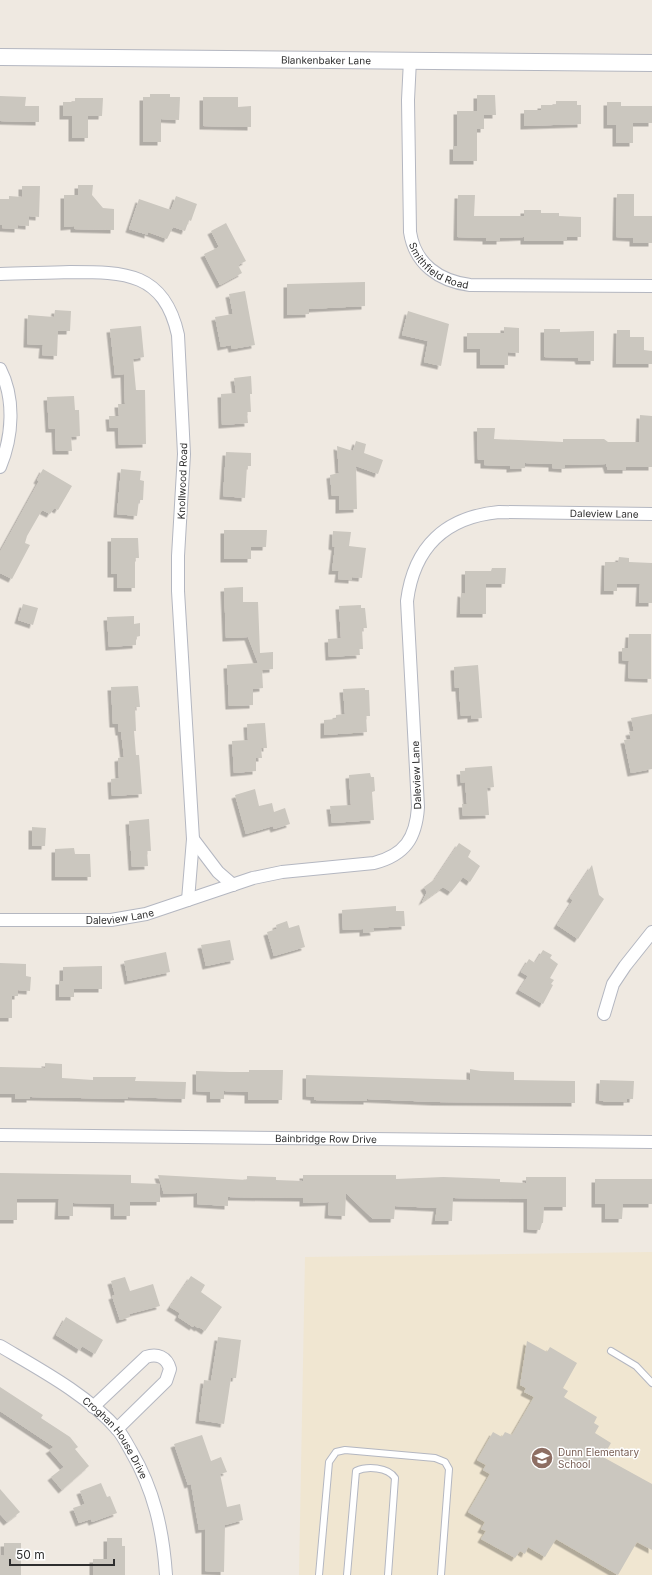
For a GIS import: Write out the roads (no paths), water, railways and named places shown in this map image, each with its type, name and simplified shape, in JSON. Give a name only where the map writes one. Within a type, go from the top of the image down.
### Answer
[{"type":"street","name":"Blankenbaker Lane","points":[[0,57],[652,62]]},
{"type":"street","name":"Smithfield Road","points":[[410,60],[408,100],[410,232],[416,253],[431,272],[448,281],[470,284],[652,286]]},
{"type":"street","name":"Knollwood Road","points":[[0,274],[82,272],[113,273],[132,276],[150,285],[160,295],[176,324],[178,335],[184,454],[178,556],[178,591],[192,839],[188,900]]},
{"type":"street","points":[[0,369],[5,380],[10,402],[9,434],[0,467]]},
{"type":"street","name":"Daleview Lane","points":[[0,920],[111,920],[146,914],[253,878],[282,872],[374,863],[386,860],[398,853],[410,840],[417,822],[418,807],[407,601],[415,567],[433,540],[448,528],[463,519],[480,514],[500,512],[652,514]]},
{"type":"street","points":[[192,839],[218,872],[233,885]]},
{"type":"street","points":[[604,1014],[613,984],[625,966],[652,932]]},
{"type":"street","name":"Bainbridge Row Drive","points":[[0,1135],[652,1142]]},
{"type":"street","name":"Croghan House Drive","points":[[0,1346],[39,1370],[93,1407],[117,1429],[138,1463],[153,1498],[164,1546],[166,1575]]},
{"type":"street","points":[[93,1407],[146,1357],[156,1355],[166,1360],[170,1369],[166,1381],[117,1429]]},
{"type":"lane","points":[[611,1351],[636,1366],[652,1382]]},
{"type":"lane","points":[[319,1575],[329,1462],[336,1452],[345,1450],[435,1458],[445,1462],[449,1469],[441,1575]]},
{"type":"lane","points":[[346,1574],[356,1471],[360,1469],[385,1469],[391,1472],[395,1478],[388,1575]]},
{"type":"place","name":"Dunn Elementary School","points":[[542,1458]]}]
